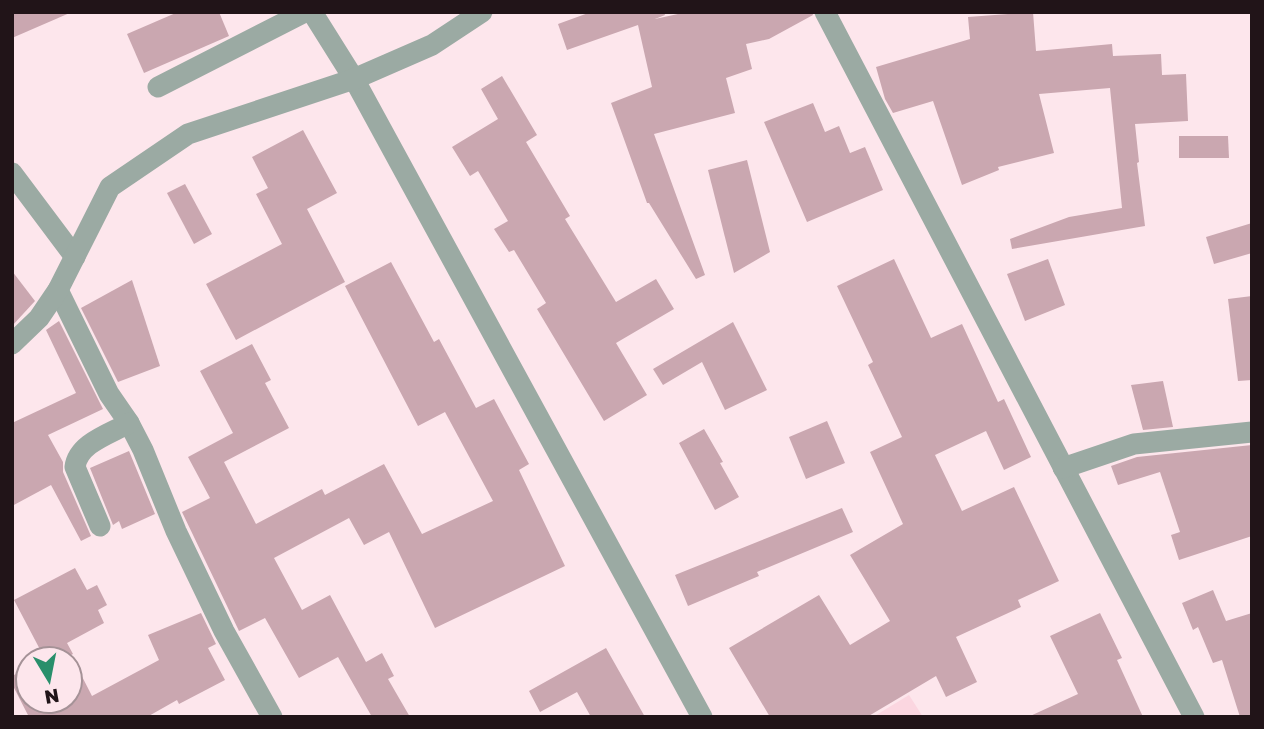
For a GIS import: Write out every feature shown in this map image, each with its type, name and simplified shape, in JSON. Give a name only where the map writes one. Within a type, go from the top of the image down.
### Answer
[{"type":"street","points":[[158,87],[305,12]]},
{"type":"street","points":[[312,12],[354,79],[702,717]]},
{"type":"street","points":[[12,344],[39,318],[58,290],[110,187],[188,134],[354,79],[432,45],[482,12]]},
{"type":"street","points":[[825,12],[1194,717]]},
{"type":"street","points":[[12,173],[75,257]]},
{"type":"street","points":[[58,290],[109,394],[130,423],[176,531],[218,618],[272,717]]},
{"type":"street","points":[[100,527],[75,467],[76,457],[82,449],[130,423]]},
{"type":"street","points":[[1063,468],[1134,444],[1252,432]]},
{"type":"shaded area","points":[[909,695],[923,717],[873,717]]},
{"type":"building","points":[[12,12],[72,12],[12,38]]},
{"type":"building","points":[[178,12],[219,12],[229,36],[144,73],[127,34]]},
{"type":"building","points":[[591,12],[664,12],[665,15],[655,19],[687,12],[812,12],[813,15],[769,39],[746,44],[752,69],[726,78],[735,113],[654,134],[705,275],[696,279],[647,203],[611,103],[652,87],[638,25],[567,50],[558,24]]},
{"type":"building","points":[[1033,12],[1036,51],[1112,44],[1113,56],[1161,54],[1162,75],[1186,74],[1188,121],[1135,124],[1145,226],[1012,249],[1010,239],[1069,217],[1122,208],[1110,88],[1039,94],[1054,153],[998,167],[999,170],[962,185],[933,101],[893,113],[885,99],[876,67],[970,39],[968,17]]},
{"type":"building","points":[[502,76],[537,135],[526,142],[570,216],[565,219],[616,302],[656,279],[674,309],[616,343],[647,395],[604,421],[537,309],[546,303],[514,250],[509,252],[494,229],[508,221],[478,171],[470,176],[452,147],[498,119],[481,89]]},
{"type":"building","points":[[813,103],[825,132],[839,126],[850,153],[865,147],[883,190],[807,222],[764,122]]},
{"type":"building","points":[[303,130],[337,193],[307,209],[345,282],[236,340],[206,284],[282,244],[256,194],[268,188],[252,157]]},
{"type":"building","points":[[1179,136],[1228,136],[1229,158],[1179,158]]},
{"type":"building","points":[[747,160],[770,252],[734,273],[708,170]]},
{"type":"building","points":[[185,184],[212,234],[194,244],[167,193]]},
{"type":"building","points":[[1252,223],[1252,253],[1214,264],[1206,237]]},
{"type":"building","points":[[894,259],[931,338],[962,324],[998,402],[1004,399],[1031,457],[1004,470],[986,431],[935,455],[962,511],[1014,487],[1059,581],[1018,600],[1021,607],[956,637],[977,682],[946,697],[936,676],[867,717],[770,717],[729,648],[819,595],[850,645],[890,621],[850,555],[903,524],[870,452],[902,437],[868,365],[873,362],[837,286]]},
{"type":"building","points":[[1048,259],[1065,305],[1025,321],[1007,274]]},
{"type":"building","points":[[391,262],[434,342],[439,339],[476,408],[494,399],[529,464],[519,470],[565,566],[435,628],[389,532],[364,545],[349,518],[274,558],[302,610],[330,595],[366,662],[382,653],[394,676],[388,679],[410,717],[372,717],[338,657],[299,678],[265,618],[239,631],[182,512],[210,498],[188,457],[233,433],[200,371],[252,344],[271,380],[265,383],[289,428],[224,462],[256,524],[322,489],[325,495],[384,464],[422,534],[493,501],[445,412],[418,426],[345,286]]},
{"type":"building","points":[[12,271],[35,301],[12,326]]},
{"type":"building","points":[[132,280],[160,366],[118,382],[81,308]]},
{"type":"building","points":[[1252,296],[1252,380],[1238,381],[1228,299]]},
{"type":"building","points":[[59,321],[103,409],[48,435],[63,462],[63,472],[91,536],[81,541],[51,485],[12,506],[12,423],[76,393],[46,330]]},
{"type":"building","points":[[733,322],[767,390],[725,410],[702,362],[663,385],[653,369]]},
{"type":"building","points":[[1163,381],[1173,427],[1143,430],[1131,385]]},
{"type":"building","points":[[827,421],[845,463],[806,479],[789,437]]},
{"type":"building","points":[[704,429],[739,497],[715,510],[679,443]]},
{"type":"building","points":[[1252,445],[1252,536],[1179,560],[1171,535],[1180,532],[1160,472],[1118,485],[1111,466],[1137,457]]},
{"type":"building","points":[[129,451],[155,514],[122,529],[119,521],[113,525],[90,468]]},
{"type":"building","points":[[842,508],[853,532],[757,572],[759,576],[688,606],[675,575]]},
{"type":"building","points":[[75,568],[87,590],[97,585],[107,605],[98,610],[104,623],[67,643],[68,645],[38,645],[14,600]]},
{"type":"building","points":[[1213,590],[1226,621],[1252,613],[1252,717],[1240,717],[1222,660],[1213,663],[1198,627],[1193,630],[1182,603]]},
{"type":"building","points":[[201,613],[216,644],[208,648],[225,680],[179,704],[177,700],[147,717],[28,715],[84,715],[84,680],[92,696],[159,660],[148,635]]},
{"type":"building","points":[[1100,613],[1122,658],[1117,660],[1143,717],[1028,717],[1078,694],[1050,636]]},
{"type":"building","points":[[606,648],[645,717],[591,717],[577,692],[540,712],[529,691]]}]
